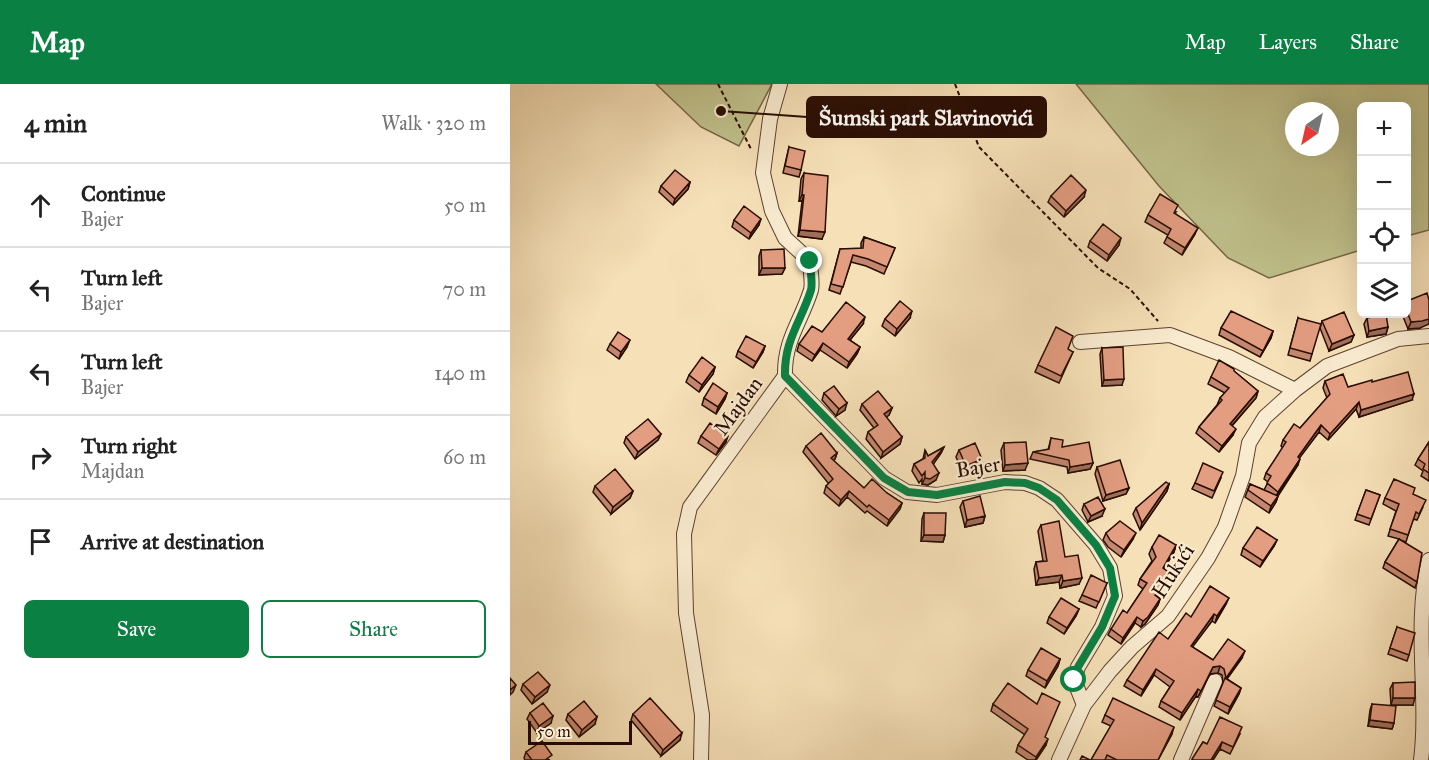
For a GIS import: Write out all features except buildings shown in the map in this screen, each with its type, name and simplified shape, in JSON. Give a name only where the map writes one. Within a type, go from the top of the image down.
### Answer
[{"type":"street","name":"Majdan","points":[[701,760],[702,715],[687,613],[684,534],[690,507],[785,376],[784,358],[812,288],[810,261],[785,238],[772,211],[763,173],[770,119],[780,84]]},
{"type":"street","points":[[1080,342],[1170,335],[1229,357],[1295,390]]},
{"type":"street","name":"Hukići","points":[[1059,760],[1084,705],[1132,647],[1168,616],[1192,583],[1225,527],[1244,476],[1249,443],[1265,417],[1295,390],[1328,366],[1398,339],[1429,336]]},
{"type":"street","name":"Bajer","points":[[785,376],[884,478],[908,492],[937,495],[1005,482],[1025,483],[1039,488],[1057,500],[1096,545],[1110,568],[1115,596],[1102,627],[1078,667],[1074,680],[1084,705]]},
{"type":"street","points":[[1421,760],[1428,728],[1424,594],[1429,560]]},
{"type":"street","points":[[1181,760],[1215,681]]},
{"type":"path","points":[[718,84],[753,153]]},
{"type":"path","points":[[955,84],[978,147],[1098,268],[1130,289],[1170,335]]},
{"type":"green space","points":[[656,84],[772,84],[739,146],[701,127]]},
{"type":"green space","points":[[1076,84],[1429,84],[1429,230],[1411,235],[1411,102],[1357,102],[1357,251],[1269,278],[1228,258],[1159,186]]},
{"type":"place","name":"Šumski park Slavinovići","points":[[721,111]]},
{"type":"route","points":[[810,261],[812,288],[784,358],[785,376],[851,446],[884,478],[908,492],[937,495],[1005,482],[1025,483],[1039,488],[1057,500],[1096,545],[1110,568],[1115,596],[1102,627],[1078,667],[1074,680]]}]
